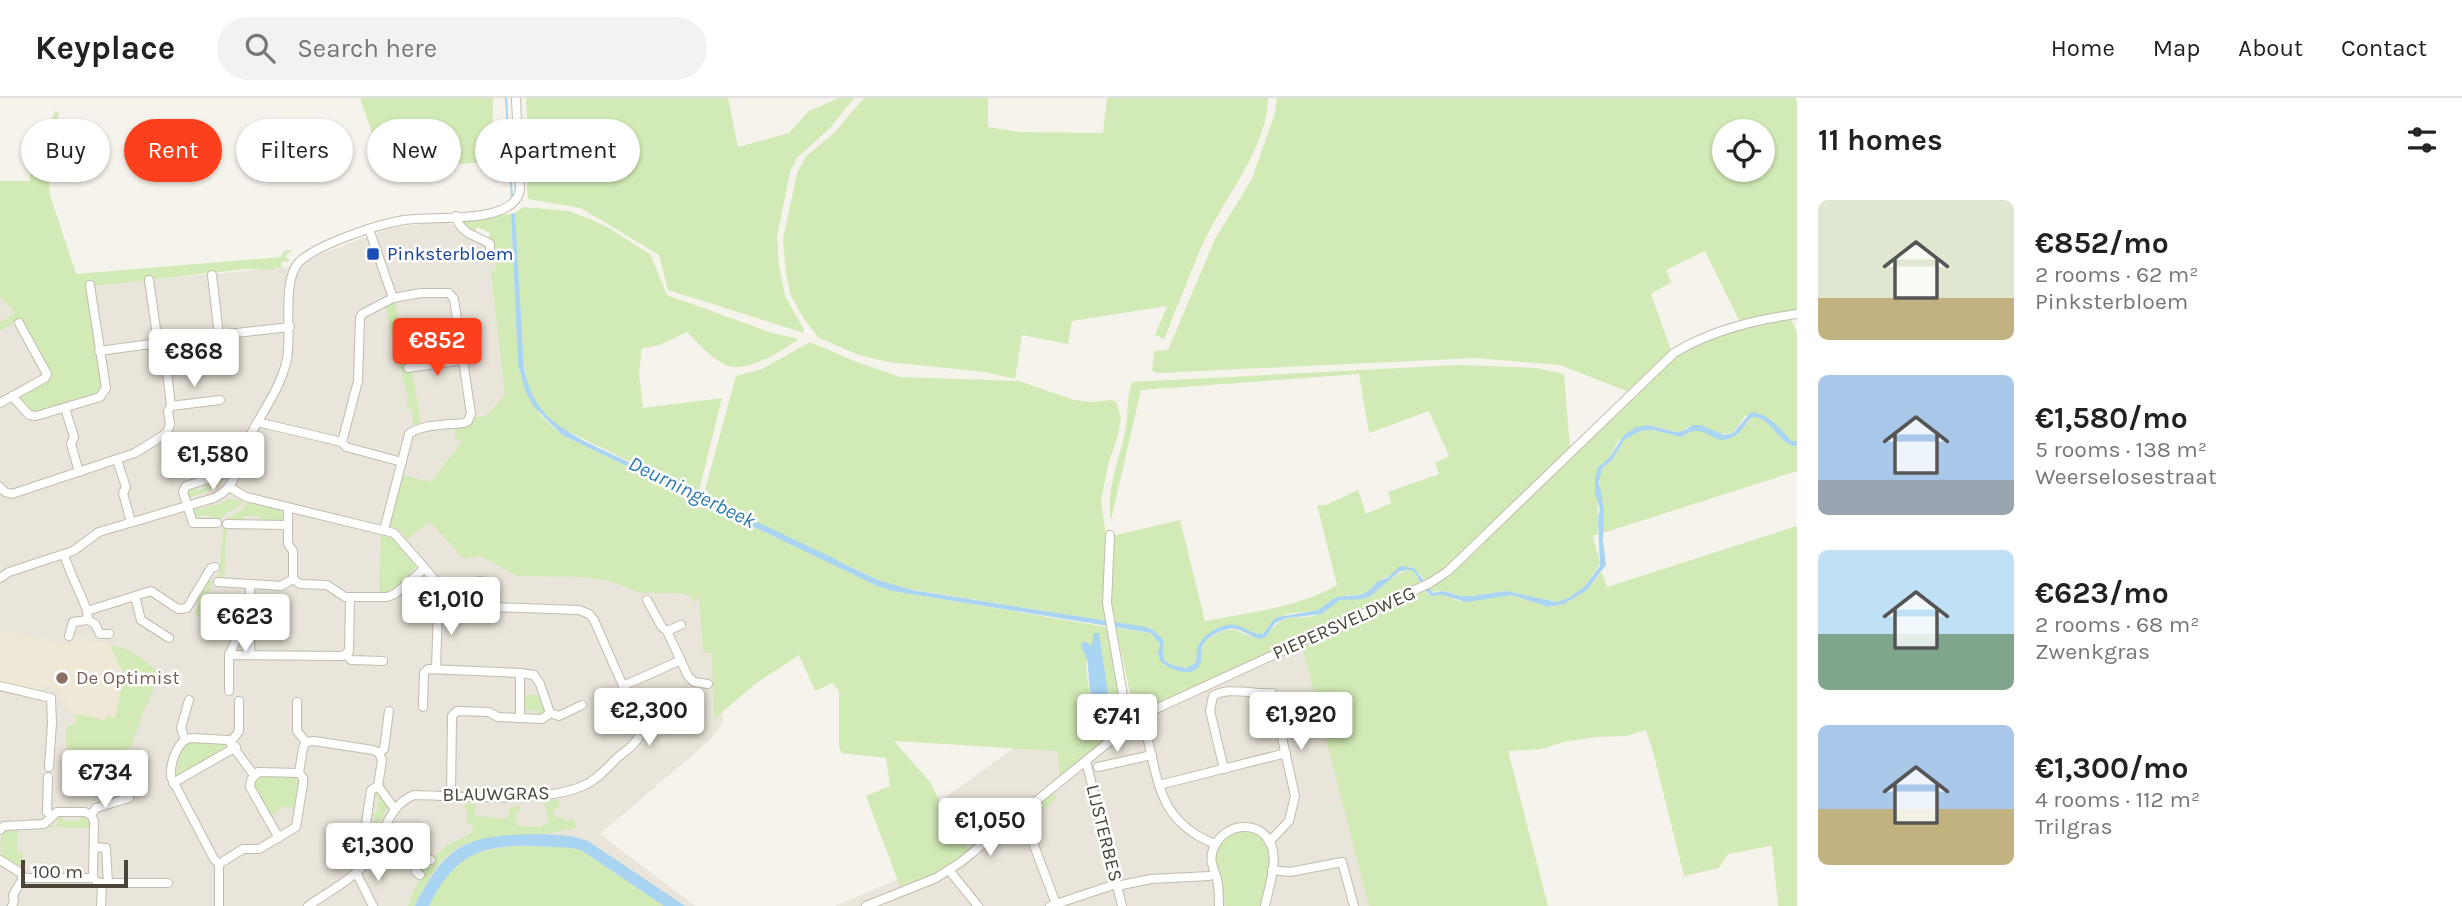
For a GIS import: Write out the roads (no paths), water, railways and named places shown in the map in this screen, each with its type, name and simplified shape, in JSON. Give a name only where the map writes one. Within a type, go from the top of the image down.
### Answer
[{"type":"street","points":[[0,578],[9,572],[73,551],[93,535],[219,496],[229,487],[244,447],[281,380],[289,350],[291,278],[296,265],[317,250],[369,229],[402,220],[487,215],[512,206],[520,190],[516,98]]},
{"type":"street","points":[[456,216],[463,230],[490,244],[490,253]]},
{"type":"street","points":[[369,229],[393,298]]},
{"type":"street","points":[[212,275],[219,335]]},
{"type":"street","points":[[149,280],[172,407]]},
{"type":"street","points":[[12,396],[29,415],[36,416],[100,397],[105,393],[90,285]]},
{"type":"street","points":[[342,442],[358,381],[362,314],[393,298],[421,293],[449,293],[452,296],[471,414],[468,421],[412,430],[384,530]]},
{"type":"street","name":"PIEPERSVELDWEG","points":[[866,906],[886,903],[949,870],[1131,725],[1158,708],[1430,583],[1448,570],[1674,353],[1718,332],[1761,320],[1795,317]]},
{"type":"street","points":[[0,403],[45,378],[47,374],[19,323]]},
{"type":"street","points":[[99,351],[290,327]]},
{"type":"street","points":[[408,368],[462,360]]},
{"type":"street","points":[[0,487],[12,494],[135,453],[167,433],[170,424],[168,411],[172,407],[220,400]]},
{"type":"street","points":[[65,408],[74,437],[71,444],[79,472]]},
{"type":"street","points":[[257,422],[342,442],[346,447],[402,461]]},
{"type":"street","points":[[117,460],[126,486],[123,493],[131,522]]},
{"type":"street","points":[[218,523],[193,523],[183,492],[186,486],[227,473]]},
{"type":"street","name":"BLAUWGRAS","points":[[229,487],[246,497],[384,530],[398,537],[424,569],[461,606],[579,610],[589,614],[594,620],[640,722],[641,734],[588,784],[535,796],[414,795],[401,800],[394,808]]},
{"type":"street","points":[[288,508],[288,544],[293,551],[293,579]]},
{"type":"street","points":[[228,524],[288,525]]},
{"type":"street","points":[[1110,535],[1106,594],[1108,617],[1127,719],[1131,725]]},
{"type":"street","points":[[64,554],[71,577],[78,583],[88,615],[100,634],[109,634]]},
{"type":"street","points":[[69,636],[74,622],[151,591],[178,609],[187,608],[211,568],[215,567]]},
{"type":"street","points":[[293,579],[300,584],[327,585],[345,597],[391,596],[424,569]]},
{"type":"street","points":[[218,582],[281,586],[293,579]]},
{"type":"street","points":[[480,607],[481,582]]},
{"type":"street","points":[[229,691],[229,654],[248,617],[250,586]]},
{"type":"street","points":[[135,596],[141,620],[169,638]]},
{"type":"street","points":[[436,669],[438,606],[449,596]]},
{"type":"street","points":[[229,654],[343,656],[349,651],[351,597]]},
{"type":"street","points":[[647,600],[662,628],[667,631],[688,676],[694,682],[708,684]]},
{"type":"street","points":[[248,617],[251,623],[250,655]]},
{"type":"street","points":[[667,631],[681,625]]},
{"type":"street","points":[[346,654],[351,660],[383,661]]},
{"type":"street","points":[[623,686],[681,660]]},
{"type":"street","points":[[423,708],[424,673],[428,669],[436,669],[534,675],[544,692],[550,713]]},
{"type":"street","points":[[520,673],[520,718]]},
{"type":"street","points":[[0,686],[51,698],[49,767]]},
{"type":"street","points":[[1224,769],[1210,711],[1213,696],[1218,693],[1272,693],[1294,785],[1293,810],[1289,821],[1269,842]]},
{"type":"street","points":[[185,740],[181,728],[189,700]]},
{"type":"street","points":[[173,783],[233,745],[239,732],[239,701]]},
{"type":"street","points":[[297,702],[297,731],[306,742]]},
{"type":"street","points":[[550,713],[559,716],[582,705]]},
{"type":"street","points":[[379,753],[384,749],[389,711]]},
{"type":"street","points":[[451,796],[453,715],[457,711],[489,712],[498,717],[542,719],[550,713]]},
{"type":"street","points":[[1147,736],[1160,785],[1173,816],[1189,830],[1215,844]]},
{"type":"street","points":[[219,906],[219,864],[173,783],[170,771],[177,749],[185,740],[220,738],[233,745],[254,775]]},
{"type":"street","points":[[306,742],[314,741],[379,753],[382,760],[378,786],[394,808],[377,846],[356,872],[308,906]]},
{"type":"street","points":[[219,864],[243,849],[259,849],[293,830],[297,824],[303,783],[299,773],[306,742]]},
{"type":"street","points":[[1160,785],[1286,753]]},
{"type":"street","points":[[1098,768],[1152,755]]},
{"type":"street","name":"LIJSTERBES","points":[[1086,761],[1122,906]]},
{"type":"street","points":[[279,838],[250,787],[254,775],[258,772],[299,773]]},
{"type":"street","points":[[48,776],[47,812],[53,816]]},
{"type":"street","points":[[362,850],[371,790],[378,786]]},
{"type":"street","points":[[91,815],[96,808],[130,798]]},
{"type":"street","points":[[0,830],[4,826],[44,824],[57,812],[85,812],[91,815],[94,821],[93,878]]},
{"type":"street","points":[[1021,813],[1053,905],[1116,885],[1215,874]]},
{"type":"street","points":[[1219,906],[1211,864],[1215,844],[1226,831],[1242,826],[1260,832],[1273,852],[1265,906]]},
{"type":"street","points":[[377,846],[414,862],[425,857],[431,859]]},
{"type":"street","points":[[94,847],[106,848],[101,906]]},
{"type":"street","points":[[0,860],[21,873],[23,878]]},
{"type":"street","points":[[414,862],[415,872],[420,876]]},
{"type":"street","points":[[1272,870],[1290,872],[1342,862],[1354,906]]},
{"type":"street","points":[[949,870],[978,906]]},
{"type":"street","points":[[356,872],[373,906]]},
{"type":"street","points":[[23,878],[93,878],[98,883],[167,883]]},
{"type":"street","points":[[12,906],[13,895],[23,878]]},
{"type":"water","points":[[515,213],[524,368],[532,394],[545,413],[562,428],[586,442],[878,580],[912,590],[1146,627],[1163,639],[1164,660],[1187,668],[1196,662],[1197,648],[1201,642],[1209,633],[1220,627],[1236,625],[1263,634],[1278,617],[1318,610],[1336,597],[1360,595],[1400,566],[1414,568],[1425,582],[1421,584],[1411,570],[1400,571],[1371,596],[1340,600],[1322,614],[1287,618],[1275,623],[1266,637],[1260,639],[1237,629],[1223,631],[1203,644],[1200,664],[1197,669],[1187,672],[1170,668],[1161,662],[1158,653],[1160,644],[1151,633],[892,591],[877,586],[562,435],[533,406],[525,390],[518,364],[511,214]]},
{"type":"water","points":[[1751,412],[1768,418],[1791,441],[1797,441],[1797,446],[1784,441],[1765,421],[1752,417],[1739,433],[1726,440],[1697,431],[1681,437],[1653,430],[1640,431],[1624,440],[1613,459],[1602,468],[1599,482],[1604,510],[1606,565],[1587,590],[1564,604],[1548,607],[1512,595],[1466,602],[1442,595],[1431,596],[1423,589],[1428,587],[1433,593],[1443,591],[1460,596],[1506,591],[1557,602],[1568,598],[1584,587],[1600,566],[1600,509],[1595,493],[1595,478],[1598,467],[1609,458],[1624,435],[1636,427],[1648,425],[1676,432],[1693,425],[1701,425],[1724,435],[1733,433]]},
{"type":"water","points":[[1093,633],[1099,633],[1111,713],[1108,718],[1096,718],[1089,712],[1086,702],[1091,694],[1088,662],[1081,643],[1087,642],[1090,646]]},
{"type":"water","points":[[498,836],[571,836],[588,841],[685,906],[664,906],[581,850],[514,846],[483,851],[470,857],[448,876],[429,906],[415,906],[439,867],[451,854],[465,845]]},
{"type":"waterway","name":"Deurningerbeek","points":[[506,98],[512,198]]},
{"type":"waterway","name":"Deurningerbeek","points":[[662,478],[708,500]]},
{"type":"waterway","name":"Deurningerbeek","points":[[732,511],[837,561]]},
{"type":"place","name":"Pinksterbloem","points":[[373,254]]},
{"type":"place","name":"De Optimist","points":[[62,678]]}]
